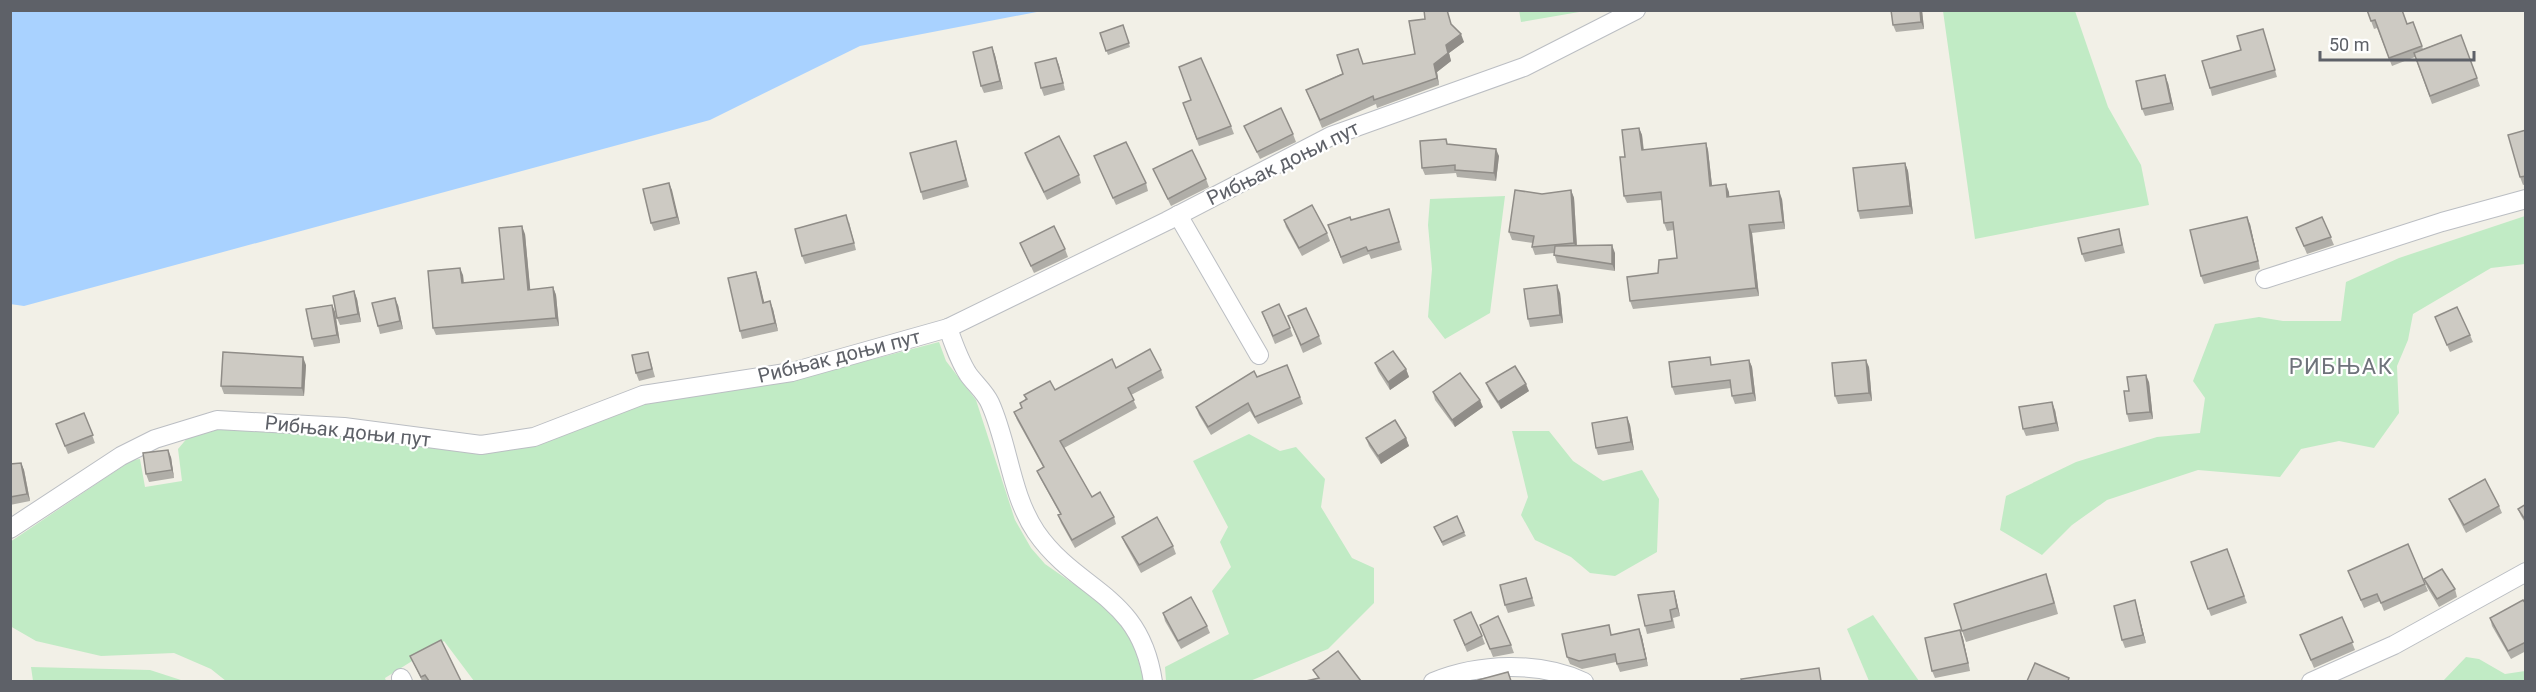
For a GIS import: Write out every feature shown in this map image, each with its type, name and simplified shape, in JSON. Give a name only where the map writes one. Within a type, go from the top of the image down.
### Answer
[{"type":"street","name":"Рибњак доњи пут","points":[[10,529],[121,456],[155,439],[217,420],[344,427],[481,445],[534,437],[592,412],[643,395],[792,372],[948,328],[1178,215],[1330,136],[1524,67],[1636,10]]},
{"type":"street","points":[[2265,279],[2442,222],[2526,199]]},
{"type":"street","points":[[1178,215],[1259,355]]},
{"type":"street","points":[[948,328],[958,357],[990,403],[1022,506],[1036,531],[1057,558],[1103,591],[1126,615],[1142,638],[1153,681]]},
{"type":"street","points":[[2311,681],[2394,645],[2526,572]]},
{"type":"street","points":[[1433,681],[1486,669],[1529,666],[1584,681]]},
{"type":"green space","points":[[1519,10],[1585,10],[1585,11],[1521,22]]},
{"type":"green space","points":[[1943,11],[2075,11],[2108,107],[2141,165],[2149,205],[1975,239]]},
{"type":"green space","points":[[1505,196],[1490,313],[1445,339],[1428,317],[1432,269],[1428,225],[1430,199]]},
{"type":"green space","points":[[2525,216],[2525,264],[2491,268],[2413,314],[2408,340],[2397,366],[2399,413],[2374,448],[2339,441],[2301,449],[2280,477],[2198,470],[2107,500],[2072,525],[2042,555],[2000,530],[2006,496],[2076,462],[2157,437],[2200,433],[2205,398],[2193,381],[2215,324],[2259,317],[2283,321],[2341,321],[2346,282],[2399,258]]},
{"type":"green space","points":[[939,342],[946,361],[976,400],[1015,520],[1031,548],[1045,564],[1094,598],[1117,620],[1133,641],[1144,681],[474,681],[444,641],[385,678],[386,681],[226,681],[211,669],[174,653],[101,656],[36,641],[10,626],[10,542],[132,460],[140,459],[145,487],[182,481],[178,449],[189,436],[223,427],[342,433],[474,450],[621,408],[680,395],[782,383]]},
{"type":"green space","points":[[1512,431],[1549,431],[1573,461],[1603,481],[1642,470],[1659,499],[1657,552],[1615,576],[1590,573],[1571,557],[1535,540],[1521,515],[1528,497]]},
{"type":"green space","points":[[1249,434],[1280,451],[1296,447],[1325,479],[1321,507],[1352,558],[1374,568],[1374,603],[1328,649],[1250,681],[1166,681],[1165,667],[1229,634],[1212,591],[1231,567],[1220,542],[1228,527],[1193,461]]},
{"type":"green space","points":[[1873,615],[1919,681],[1869,681],[1847,629]]},
{"type":"green space","points":[[2466,657],[2479,659],[2505,674],[2525,671],[2525,681],[2443,681]]},
{"type":"green space","points":[[31,667],[150,670],[184,681],[33,681]]},
{"type":"water","points":[[11,10],[1042,11],[860,46],[710,120],[24,306],[10,304]]},
{"type":"building","points":[[1424,10],[1447,10],[1451,24],[1461,34],[1446,45],[1448,53],[1434,64],[1437,78],[1374,100],[1373,96],[1320,120],[1306,90],[1343,74],[1337,55],[1358,49],[1363,64],[1415,54],[1409,21],[1425,19]]},
{"type":"building","points":[[1891,10],[1920,10],[1921,22],[1893,25]]},
{"type":"building","points":[[2367,10],[2402,10],[2407,24],[2413,22],[2422,46],[2389,58],[2375,20],[2371,21]]},
{"type":"building","points":[[1123,25],[1129,43],[1106,51],[1100,33]]},
{"type":"building","points":[[2263,29],[2275,70],[2210,88],[2202,61],[2241,50],[2237,36]]},
{"type":"building","points":[[2461,35],[2477,78],[2430,96],[2414,53]]},
{"type":"building","points":[[992,47],[1000,81],[981,86],[973,52]]},
{"type":"building","points":[[1056,58],[1063,83],[1041,88],[1035,63]]},
{"type":"building","points":[[1201,58],[1231,126],[1197,139],[1183,103],[1191,100],[1179,67]]},
{"type":"building","points":[[2165,75],[2171,103],[2142,109],[2136,81]]},
{"type":"building","points":[[1281,108],[1293,134],[1257,152],[1244,126]]},
{"type":"building","points":[[1639,128],[1642,150],[1706,143],[1710,186],[1726,184],[1727,197],[1779,191],[1783,222],[1749,225],[1756,288],[1630,301],[1627,277],[1658,273],[1659,260],[1677,258],[1673,222],[1664,223],[1661,192],[1624,196],[1620,157],[1625,157],[1622,130]]},
{"type":"building","points":[[2526,130],[2526,176],[2520,177],[2508,135]]},
{"type":"building","points":[[1059,136],[1079,175],[1044,192],[1025,153]]},
{"type":"building","points":[[1446,139],[1447,144],[1496,149],[1494,173],[1455,170],[1455,165],[1422,168],[1420,141]]},
{"type":"building","points":[[956,141],[966,180],[921,192],[910,153]]},
{"type":"building","points":[[1126,142],[1146,183],[1113,198],[1094,156]]},
{"type":"building","points":[[1192,150],[1206,179],[1168,199],[1153,169]]},
{"type":"building","points":[[1905,163],[1910,206],[1858,211],[1853,168]]},
{"type":"building","points":[[669,183],[677,217],[651,223],[643,189]]},
{"type":"building","points":[[1515,190],[1542,194],[1571,190],[1574,243],[1532,247],[1534,236],[1509,232]]},
{"type":"building","points":[[1312,205],[1327,233],[1299,248],[1284,220]]},
{"type":"building","points":[[1389,209],[1399,242],[1368,251],[1366,247],[1341,257],[1328,225],[1350,217],[1351,220]]},
{"type":"building","points":[[846,215],[854,243],[802,256],[795,229]]},
{"type":"building","points":[[2247,217],[2258,261],[2201,276],[2190,230]]},
{"type":"building","points":[[2322,217],[2331,237],[2304,246],[2296,228]]},
{"type":"building","points":[[522,226],[528,290],[553,287],[556,318],[433,328],[428,271],[460,268],[462,283],[504,279],[499,228]]},
{"type":"building","points":[[1054,226],[1065,249],[1031,266],[1020,243]]},
{"type":"building","points":[[2119,229],[2122,245],[2082,254],[2078,238]]},
{"type":"building","points":[[1612,245],[1612,264],[1554,255],[1555,246]]},
{"type":"building","points":[[756,272],[763,303],[770,301],[775,323],[740,331],[728,278]]},
{"type":"building","points":[[1557,285],[1560,315],[1528,319],[1524,289]]},
{"type":"building","points":[[354,291],[358,314],[337,318],[333,296]]},
{"type":"building","points":[[395,298],[400,321],[378,326],[372,303]]},
{"type":"building","points":[[1279,304],[1290,328],[1273,336],[1262,312]]},
{"type":"building","points":[[332,305],[337,335],[312,339],[306,309]]},
{"type":"building","points":[[2457,307],[2470,335],[2447,345],[2435,317]]},
{"type":"building","points":[[1306,308],[1319,336],[1301,345],[1288,316]]},
{"type":"building","points":[[1150,349],[1161,370],[1128,388],[1134,400],[1060,441],[1092,497],[1100,492],[1114,517],[1072,540],[1058,515],[1061,514],[1037,471],[1044,467],[1014,412],[1022,408],[1020,403],[1027,399],[1024,395],[1050,381],[1055,390],[1112,359],[1116,368]]},
{"type":"building","points":[[1393,351],[1406,369],[1388,382],[1375,363]]},
{"type":"building","points":[[223,352],[303,357],[302,388],[221,386]]},
{"type":"building","points":[[648,352],[652,369],[636,373],[632,355]]},
{"type":"building","points":[[1710,357],[1711,365],[1749,360],[1753,393],[1732,396],[1730,380],[1672,387],[1669,362]]},
{"type":"building","points":[[1866,360],[1869,393],[1835,396],[1832,363]]},
{"type":"building","points":[[1287,365],[1300,397],[1255,417],[1248,403],[1208,427],[1196,407],[1254,371],[1257,377]]},
{"type":"building","points":[[1515,366],[1526,384],[1498,402],[1486,383]]},
{"type":"building","points":[[1460,373],[1480,400],[1452,420],[1433,392]]},
{"type":"building","points":[[2146,375],[2150,412],[2127,414],[2124,391],[2129,391],[2127,377]]},
{"type":"building","points":[[2052,402],[2056,423],[2023,429],[2019,407]]},
{"type":"building","points":[[84,413],[93,435],[65,446],[56,424]]},
{"type":"building","points":[[1627,417],[1631,442],[1596,448],[1592,423]]},
{"type":"building","points":[[1395,420],[1406,438],[1378,456],[1366,438]]},
{"type":"building","points":[[168,450],[172,470],[146,474],[143,453]]},
{"type":"building","points":[[21,463],[27,494],[10,497],[10,464]]},
{"type":"building","points":[[2485,479],[2499,506],[2464,525],[2449,499]]},
{"type":"building","points":[[2526,504],[2526,521],[2518,509]]},
{"type":"building","points":[[1457,516],[1464,532],[1442,542],[1434,527]]},
{"type":"building","points":[[1157,517],[1173,546],[1139,565],[1122,537]]},
{"type":"building","points":[[2408,544],[2425,584],[2381,603],[2377,594],[2361,600],[2348,571]]},
{"type":"building","points":[[2227,549],[2244,596],[2208,609],[2191,562]]},
{"type":"building","points":[[2442,569],[2455,589],[2437,599],[2424,579]]},
{"type":"building","points":[[2046,574],[2054,603],[1962,631],[1954,604]]},
{"type":"building","points":[[1526,578],[1532,598],[1505,605],[1500,585]]},
{"type":"building","points":[[1674,591],[1677,608],[1670,610],[1672,621],[1645,626],[1638,595]]},
{"type":"building","points":[[1191,597],[1207,626],[1178,641],[1163,613]]},
{"type":"building","points":[[2135,600],[2143,635],[2122,640],[2114,606]]},
{"type":"building","points":[[2523,600],[2526,604],[2526,642],[2508,651],[2490,618]]},
{"type":"building","points":[[1471,612],[1482,636],[1465,645],[1454,620]]},
{"type":"building","points":[[1498,616],[1511,645],[1490,649],[1480,625]]},
{"type":"building","points":[[2342,617],[2353,642],[2311,660],[2300,635]]},
{"type":"building","points":[[1609,625],[1611,635],[1639,629],[1646,659],[1617,664],[1615,654],[1579,661],[1567,657],[1562,634]]},
{"type":"building","points":[[1960,630],[1968,663],[1932,671],[1925,638]]},
{"type":"building","points":[[441,640],[461,681],[429,681],[425,675],[421,677],[410,656]]},
{"type":"building","points":[[1338,651],[1361,681],[1306,681],[1319,678],[1313,670]]},
{"type":"building","points":[[2035,663],[2069,678],[2068,681],[2027,681]]},
{"type":"building","points":[[1819,668],[1821,681],[1742,681],[1741,679]]},
{"type":"building","points":[[1508,672],[1511,681],[1478,681],[1478,680]]},
{"type":"district","name":"РИБЊАК","points":[[2341,366]]}]
